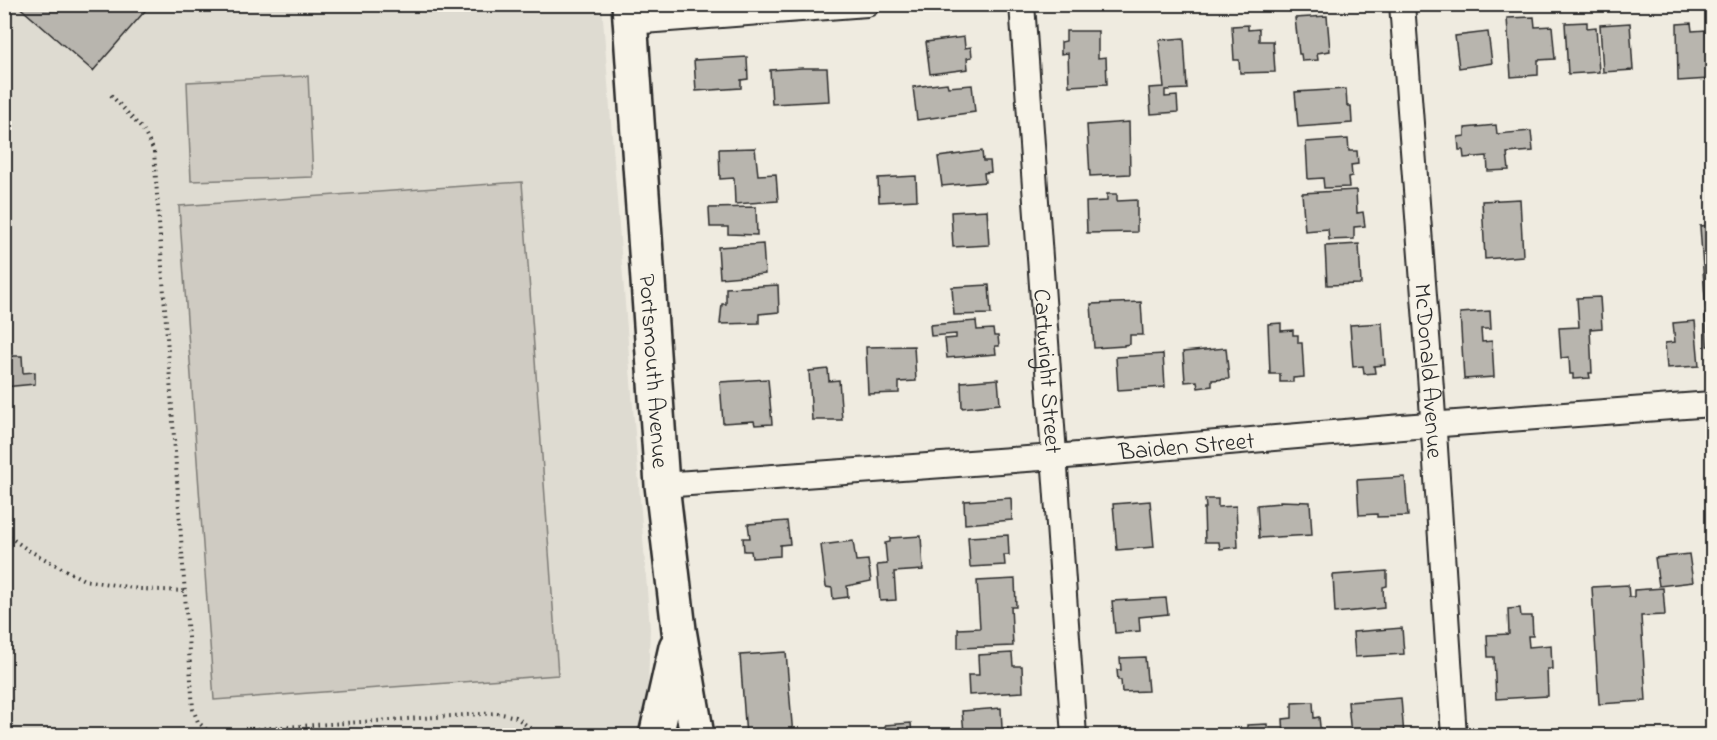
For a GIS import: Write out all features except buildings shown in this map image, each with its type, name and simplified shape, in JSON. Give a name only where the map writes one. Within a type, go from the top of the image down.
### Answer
[{"type":"main road","name":"Portsmouth Avenue","points":[[630,14],[662,485],[679,630],[697,735]]},
{"type":"main road","points":[[656,735],[679,630]]},
{"type":"street","points":[[630,14],[867,4]]},
{"type":"street","name":"Cartwright Street","points":[[1022,4],[1074,735]]},
{"type":"street","name":"McDonald Avenue","points":[[1402,4],[1434,424],[1454,735]]},
{"type":"street","name":"Baiden Street","points":[[662,485],[1054,457],[1434,424],[1713,404]]},
{"type":"path","points":[[111,95],[143,130],[154,151],[194,709],[198,723],[209,732],[496,713],[516,717],[540,735]]},
{"type":"path","points":[[4,533],[28,550],[84,580],[139,589],[185,591]]},
{"type":"shaded area","points":[[4,5],[602,5],[650,628],[647,717],[642,735],[5,735]]},
{"type":"shaded area","points":[[308,76],[313,177],[191,181],[187,82]]},
{"type":"shaded area","points":[[522,182],[558,675],[214,700],[179,206]]}]
